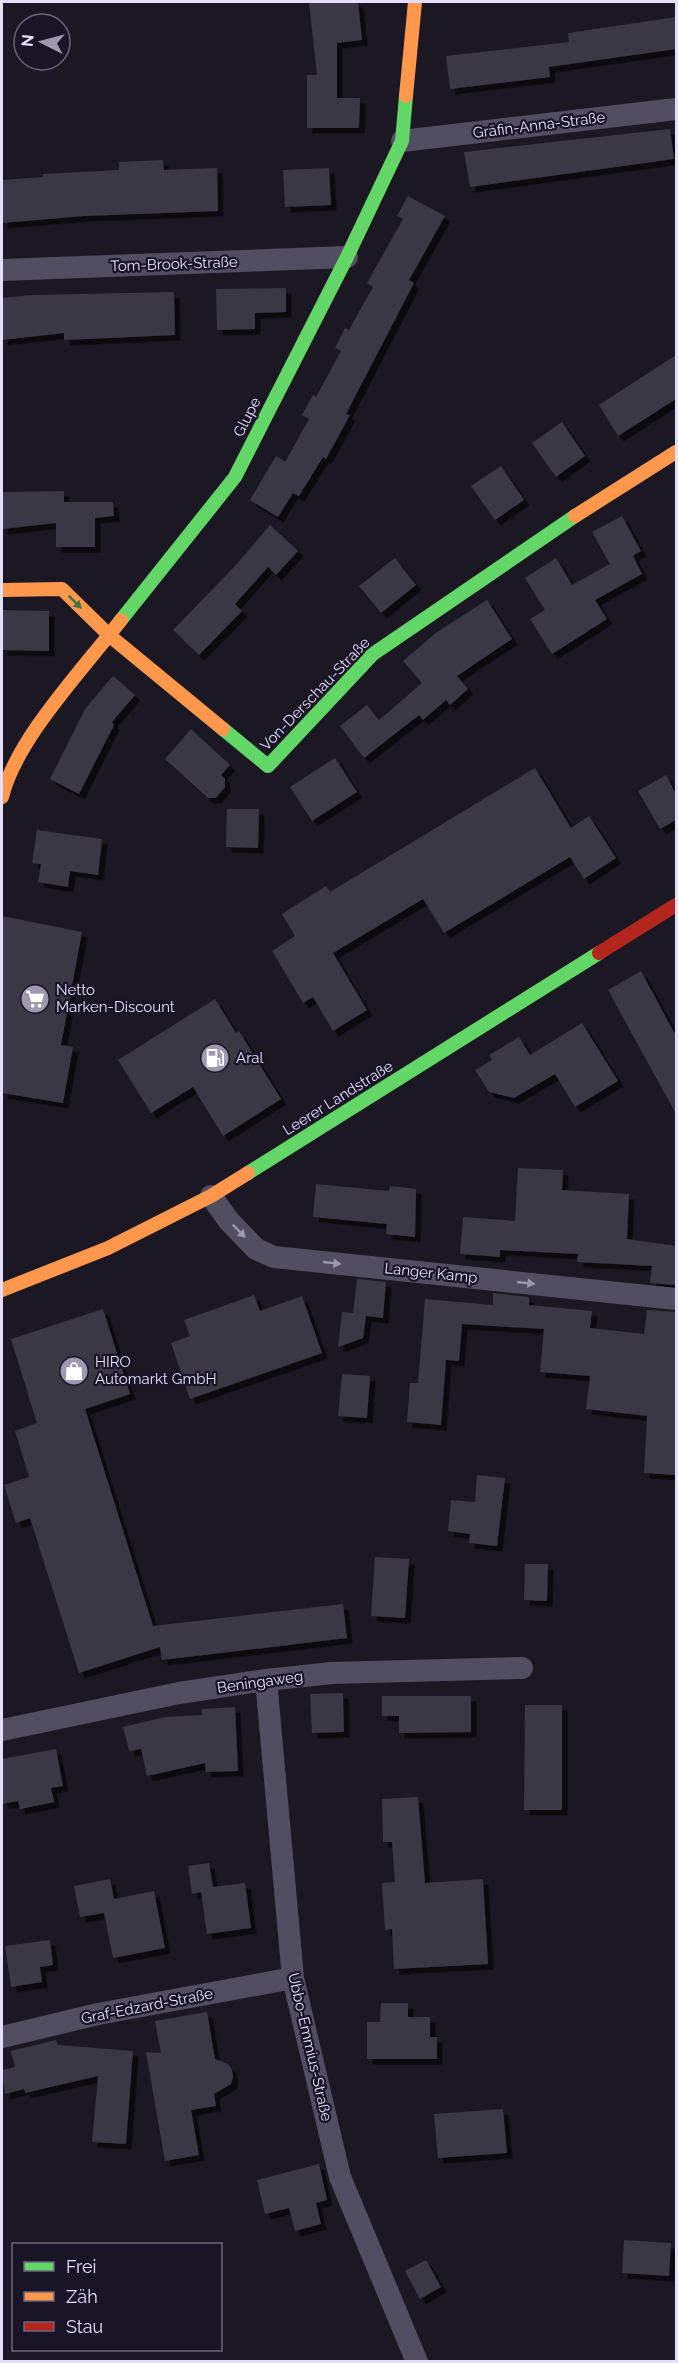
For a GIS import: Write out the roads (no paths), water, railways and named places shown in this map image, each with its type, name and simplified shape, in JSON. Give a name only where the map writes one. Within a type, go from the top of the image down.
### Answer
[{"type":"street","name":"Glupe","points":[[2,797],[6,780],[35,729],[235,477],[347,257],[402,141],[415,2]]},
{"type":"street","name":"Gräfin-Anna-Straße","points":[[402,141],[676,110]]},
{"type":"street","name":"Tom-Brook-Straße","points":[[2,270],[347,257]]},
{"type":"street","name":"Von-Derschau-Straße","points":[[110,636],[268,766],[373,654],[602,498],[676,453]]},
{"type":"street","points":[[2,590],[62,588],[110,636]]},
{"type":"street","name":"Leerer Landstraße","points":[[2,1290],[108,1248],[211,1196],[676,905]]},
{"type":"street","name":"Langer Kamp","points":[[211,1196],[256,1249],[274,1257],[676,1299]]},
{"type":"street","name":"Beningaweg","points":[[2,1730],[179,1693],[266,1680],[332,1673],[522,1668]]},
{"type":"street","name":"Ubbo-Emmius-Straße","points":[[266,1680],[293,1978],[340,2177],[417,2361]]},
{"type":"street","name":"Graf-Edzard-Straße","points":[[2,2037],[98,2014],[293,1978]]},
{"type":"place","name":"Netto Marken-Discount","points":[[35,999]]},
{"type":"place","name":"Aral","points":[[215,1058]]},
{"type":"place","name":"HIRO Automarkt GmbH","points":[[74,1371]]}]
